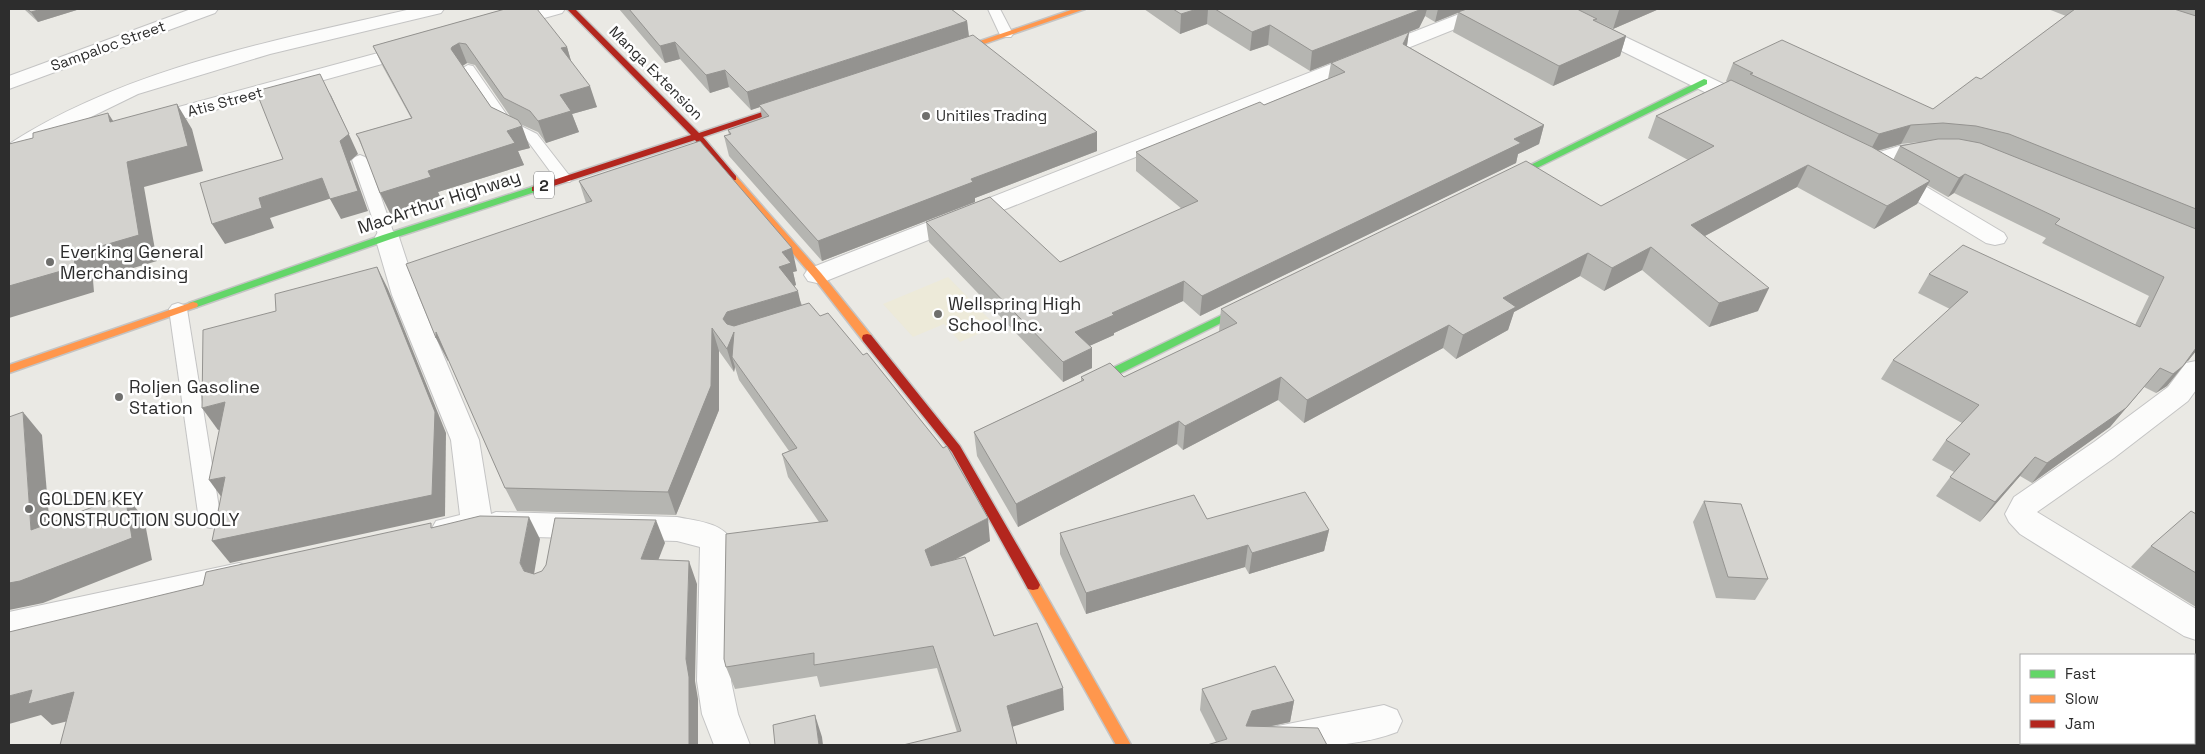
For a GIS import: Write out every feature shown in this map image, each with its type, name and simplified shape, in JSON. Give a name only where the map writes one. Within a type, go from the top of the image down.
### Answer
[{"type":"main road","name":"Manga Extension","points":[[571,9],[698,137],[961,446],[1124,745]]},
{"type":"main road","points":[[931,59],[1081,9]]},
{"type":"main road","points":[[1490,187],[1704,82]]},
{"type":"main road","name":"MacArthur Highway","points":[[9,368],[387,237],[810,99]]},
{"type":"main road","points":[[1072,392],[1268,296]]},
{"type":"street","name":"Sampaloc Street","points":[[9,83],[208,9]]},
{"type":"street","points":[[9,154],[46,130],[131,90],[264,49],[434,9]]},
{"type":"street","points":[[489,28],[555,9]]},
{"type":"street","points":[[817,275],[1488,9]]},
{"type":"street","points":[[1552,9],[1766,113]]},
{"type":"street","name":"Atis Street","points":[[131,126],[319,77],[432,44]]},
{"type":"street","points":[[9,159],[56,146]]},
{"type":"street","points":[[1837,148],[1869,163],[1994,238]]},
{"type":"street","points":[[1869,163],[1892,155],[1928,149],[1954,150]]},
{"type":"street","points":[[387,237],[405,295],[465,440],[477,524]]},
{"type":"street","points":[[2196,370],[2178,394],[2104,450],[2025,505],[2020,514],[2031,525],[2196,626]]},
{"type":"street","points":[[419,536],[477,524],[555,533],[677,529],[702,534],[716,541],[714,681],[720,714],[732,745]]},
{"type":"street","points":[[9,626],[265,570]]},
{"type":"street","points":[[1262,745],[1384,722]]},
{"type":"lane","points":[[994,9],[1006,34]]},
{"type":"lane","points":[[468,69],[506,124],[532,136],[564,179]]},
{"type":"lane","points":[[360,160],[387,237]]},
{"type":"lane","points":[[178,309],[210,520]]},
{"type":"lane","points":[[826,315],[845,309]]},
{"type":"shaded area","name":"Wellspring High School Inc.","points":[[948,277],[996,326],[960,342],[944,324],[913,337],[883,304]]},
{"type":"building","points":[[27,9],[42,9],[31,12]]},
{"type":"building","points":[[505,9],[537,9],[567,47],[561,48],[590,86],[560,95],[571,111],[538,121],[530,111],[504,98],[466,44],[459,43],[451,49],[491,107],[518,120],[522,126],[507,131],[515,143],[428,171],[431,177],[380,193],[356,134],[412,118],[373,46]]},
{"type":"building","points":[[629,9],[951,9],[967,21],[747,92],[725,70],[706,75],[675,42],[660,46]]},
{"type":"building","points":[[1173,9],[1197,9],[1181,14]]},
{"type":"building","points":[[1215,9],[1422,9],[1312,51],[1270,25],[1252,32]]},
{"type":"building","points":[[1467,9],[1577,9],[1597,19],[1593,20],[1626,36],[1559,66],[1458,12]]},
{"type":"building","points":[[2075,9],[2174,9],[2196,16],[2196,209],[2009,134],[1976,126],[1943,123],[1911,125],[1879,134],[1750,74],[1753,73],[1733,63],[1782,40],[1933,109],[1976,77],[1981,79]]},
{"type":"building","points":[[1409,32],[1403,44],[1544,125],[1514,139],[1521,143],[1202,296],[1184,281],[1112,313],[1114,315],[1075,332],[1092,348],[1063,362],[926,222],[990,197],[1060,262],[1198,201],[1136,152],[1260,102],[1264,105],[1345,72],[1331,63]]},
{"type":"building","points":[[973,35],[1097,132],[971,179],[973,182],[818,241],[724,136],[731,134],[728,130],[769,116],[759,105]]},
{"type":"building","points":[[320,74],[349,134],[340,141],[358,191],[330,199],[322,178],[259,198],[262,208],[212,224],[200,183],[283,159],[256,91]]},
{"type":"building","points":[[1731,80],[1872,147],[1930,181],[1887,206],[1808,165],[1691,225],[1769,288],[1719,303],[1651,247],[1612,268],[1588,253],[1503,298],[1516,307],[1463,335],[1449,325],[1307,400],[1281,377],[1185,426],[1179,421],[1016,504],[974,432],[1084,380],[1081,377],[1110,363],[1124,377],[1237,323],[1221,309],[1526,161],[1601,206],[1714,146],[1656,116]]},
{"type":"building","points":[[177,104],[188,146],[127,162],[139,235],[74,254],[75,267],[9,286],[9,144],[33,138],[33,133],[108,113],[110,122]]},
{"type":"building","points":[[1938,139],[1959,139],[1980,143],[2196,229],[2196,348],[2183,366],[2173,374],[2160,368],[2126,408],[2047,463],[2035,457],[1995,502],[1950,477],[1970,454],[1946,440],[1979,405],[1893,360],[1968,292],[1929,274],[1963,245],[2140,327],[2164,277],[2055,224],[2060,219],[1965,174],[1959,178],[1900,146]]},
{"type":"building","points":[[700,141],[792,248],[782,252],[791,263],[779,267],[798,291],[727,312],[723,319],[727,324],[734,326],[809,303],[820,316],[828,313],[863,355],[867,353],[943,448],[947,446],[988,518],[925,550],[931,566],[965,557],[994,636],[1037,623],[1063,688],[1007,706],[1017,745],[903,745],[961,731],[933,646],[814,665],[814,653],[726,667],[724,659],[726,534],[828,521],[782,454],[797,448],[732,357],[734,332],[727,349],[712,328],[711,386],[668,492],[505,488],[436,332],[436,338],[406,264],[592,201],[579,181]]},
{"type":"building","points":[[377,267],[435,412],[432,495],[212,541],[225,477],[209,480],[225,402],[202,408],[203,330],[276,311],[275,294]]},
{"type":"building","points":[[23,412],[31,530],[125,495],[132,538],[20,581],[9,583],[9,417]]},
{"type":"building","points":[[1305,492],[1329,530],[1252,553],[1248,545],[1086,593],[1060,533],[1194,495],[1207,519]]},
{"type":"building","points":[[1704,501],[1741,504],[1768,579],[1728,577]]},
{"type":"building","points":[[2191,511],[2196,514],[2196,573],[2151,546]]},
{"type":"building","points":[[480,516],[529,517],[520,563],[524,571],[534,574],[542,571],[546,565],[555,518],[656,520],[641,559],[689,561],[686,659],[689,677],[689,745],[60,745],[74,692],[28,704],[32,690],[9,696],[9,632],[203,585],[206,572],[431,523],[431,528]]},
{"type":"building","points":[[1275,666],[1294,701],[1252,711],[1246,726],[1318,728],[1327,745],[1207,745],[1227,739],[1202,689]]},
{"type":"building","points":[[815,715],[819,745],[775,745],[773,725]]},
{"type":"traffic: fast","points":[[1501,182],[1704,82]]},
{"type":"traffic: fast","points":[[193,305],[387,237],[535,189]]},
{"type":"traffic: fast","points":[[1083,387],[1253,303]]},
{"type":"traffic: slow","points":[[946,54],[1081,9]]},
{"type":"traffic: slow","points":[[733,178],[817,275],[867,338]]},
{"type":"traffic: slow","points":[[9,369],[193,305]]},
{"type":"traffic: slow","points":[[1033,585],[1124,745]]},
{"type":"traffic: jam","points":[[571,9],[698,137],[733,178]]},
{"type":"traffic: jam","points":[[535,189],[796,104]]},
{"type":"traffic: jam","points":[[867,338],[956,449],[1033,585]]},
{"type":"place","name":"Unitiles Trading","points":[[926,116]]},
{"type":"place","name":"Everking General Merchandising","points":[[50,262]]},
{"type":"place","name":"Wellspring High School Inc.","points":[[938,314]]},
{"type":"place","name":"Roljen Gasoline Station","points":[[119,397]]},
{"type":"place","name":"GOLDEN KEY CONSTRUCTION SUOOLY","points":[[29,509]]}]
